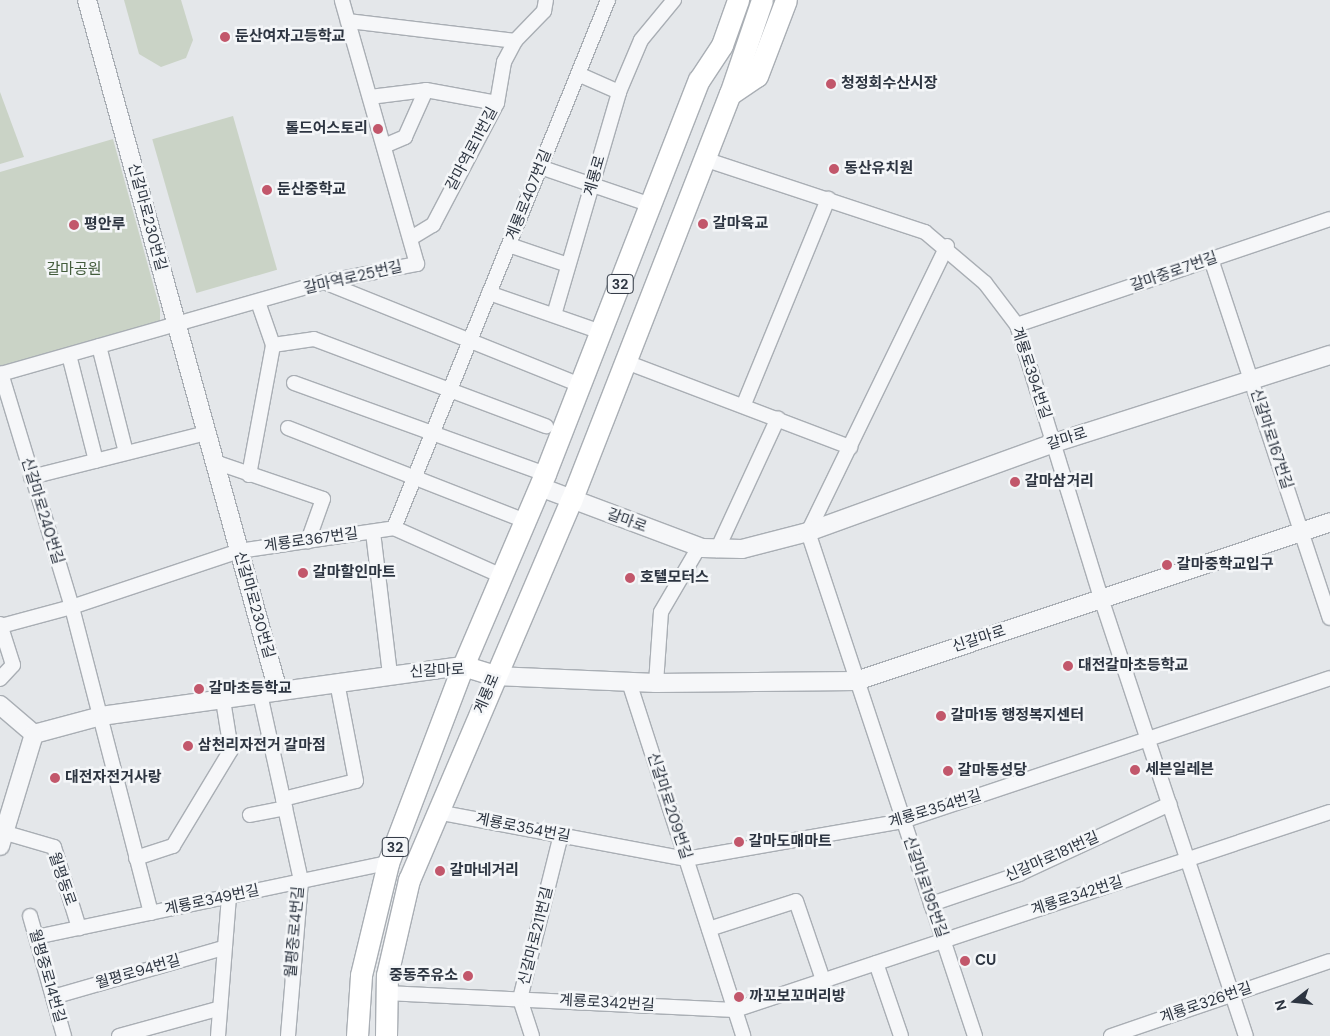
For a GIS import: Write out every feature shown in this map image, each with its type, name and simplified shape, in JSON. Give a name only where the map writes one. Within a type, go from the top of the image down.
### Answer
[{"type":"main road","name":"32","points":[[357,1036],[362,975],[388,863],[463,666],[542,481],[700,80],[724,0]]},
{"type":"main road","name":"32","points":[[700,80],[722,45],[738,0]]},
{"type":"main road","name":"계룡로","points":[[386,1036],[386,993],[409,880],[571,501],[730,94],[762,0]]},
{"type":"main road","points":[[730,94],[757,76],[786,0]]},
{"type":"main road","name":"신갈마로","points":[[463,666],[495,676]]},
{"type":"street","name":"신갈마로230번길","points":[[87,0],[278,691]]},
{"type":"street","name":"갈마역로25번길","points":[[176,324],[324,282],[417,264],[342,0]]},
{"type":"street","name":"갈마역로11번길","points":[[411,238],[432,225],[497,103],[504,62],[515,41],[544,10],[546,0]]},
{"type":"street","name":"계룡로407번길","points":[[394,528],[608,0]]},
{"type":"street","name":"계룡로","points":[[554,314],[619,92],[641,40],[674,0]]},
{"type":"street","points":[[348,21],[515,41]]},
{"type":"street","points":[[578,74],[619,92]]},
{"type":"street","points":[[384,146],[405,137],[426,90]]},
{"type":"street","points":[[370,97],[426,90],[497,103]]},
{"type":"street","name":"계룡로394번길","points":[[704,159],[925,232],[946,246],[985,283],[1017,324],[1054,442]]},
{"type":"street","points":[[540,167],[651,205]]},
{"type":"street","points":[[744,404],[828,199]]},
{"type":"street","name":"갈마중로7번길","points":[[1017,324],[1330,219]]},
{"type":"street","points":[[508,245],[568,265]]},
{"type":"street","points":[[856,680],[808,532],[946,246]]},
{"type":"street","name":"신갈마로167번길","points":[[1211,260],[1330,618]]},
{"type":"street","points":[[324,282],[469,342],[580,385]]},
{"type":"street","points":[[489,293],[554,314],[601,332]]},
{"type":"street","points":[[250,475],[273,345],[258,302]]},
{"type":"street","name":"신갈마로240번길","points":[[101,716],[72,608],[1,374],[176,324]]},
{"type":"street","points":[[273,345],[314,339],[546,426]]},
{"type":"street","points":[[99,346],[126,453]]},
{"type":"street","points":[[69,355],[96,461]]},
{"type":"street","name":"갈마로","points":[[542,481],[571,501],[699,547],[717,550],[751,547],[808,532],[1054,442],[1330,355]]},
{"type":"street","points":[[626,362],[744,404],[850,447]]},
{"type":"street","points":[[294,383],[432,433],[542,481]]},
{"type":"street","points":[[717,550],[778,418]]},
{"type":"street","points":[[288,428],[414,480],[525,521]]},
{"type":"street","points":[[31,477],[206,433]]},
{"type":"street","points":[[1054,442],[1101,598],[1246,1036]]},
{"type":"street","points":[[215,462],[323,499],[308,541]]},
{"type":"street","name":"신갈마로","points":[[495,676],[656,683],[856,680],[1330,522]]},
{"type":"street","points":[[394,528],[502,576]]},
{"type":"street","name":"계룡로367번길","points":[[0,625],[72,608],[239,551],[394,528]]},
{"type":"street","points":[[373,532],[390,674]]},
{"type":"street","points":[[656,683],[661,612],[699,547]]},
{"type":"street","points":[[0,625],[13,665],[0,679]]},
{"type":"street","name":"신갈마로","points":[[34,734],[101,716],[224,700],[390,674],[463,666]]},
{"type":"street","name":"계룡로354번길","points":[[437,812],[686,858],[903,821],[1330,678]]},
{"type":"street","name":"신갈마로195번길","points":[[856,680],[975,1036]]},
{"type":"street","points":[[250,815],[356,782],[337,682]]},
{"type":"street","name":"신갈마로209번길","points":[[630,682],[743,1036]]},
{"type":"street","name":"월평중로4번길","points":[[260,694],[301,881],[288,1036]]},
{"type":"street","points":[[136,858],[172,846],[231,750],[224,700]]},
{"type":"street","points":[[0,705],[34,734]]},
{"type":"street","points":[[101,716],[151,913]]},
{"type":"street","name":"월평동로","points":[[34,734],[3,839],[54,847],[79,928]]},
{"type":"street","name":"신갈마로181번길","points":[[931,904],[1019,874],[1170,804]]},
{"type":"street","name":"계룡로342번길","points":[[386,993],[734,1010],[1330,812]]},
{"type":"street","name":"신갈마로211번길","points":[[532,1036],[520,999],[561,835]]},
{"type":"street","name":"계룡로349번길","points":[[36,937],[388,863]]},
{"type":"street","points":[[218,1036],[217,1009],[230,896]]},
{"type":"street","points":[[709,929],[796,901],[823,980]]},
{"type":"street","name":"월평중로14번길","points":[[30,916],[64,1036]]},
{"type":"street","name":"월평로94번길","points":[[53,997],[223,948]]},
{"type":"street","name":"계룡로326번길","points":[[1110,1036],[1138,1032],[1232,994],[1330,961]]},
{"type":"street","points":[[876,963],[901,1036]]},
{"type":"street","points":[[119,1036],[217,1009]]},
{"type":"green space","points":[[124,0],[181,0],[193,40],[186,58],[161,67],[139,54]]},
{"type":"green space","points":[[0,92],[24,157],[0,164]]},
{"type":"green space","points":[[233,116],[277,270],[196,293],[152,139]]},
{"type":"green space","name":"갈마공원","points":[[113,139],[160,309],[160,321],[0,367],[0,172]]},
{"type":"place","name":"둔산여자고등학교","points":[[225,37]]},
{"type":"place","name":"청정회수산시장","points":[[831,84]]},
{"type":"place","name":"톨드어스토리","points":[[378,129]]},
{"type":"place","name":"동산유치원","points":[[834,169]]},
{"type":"place","name":"둔산중학교","points":[[267,190]]},
{"type":"place","name":"갈마육교","points":[[703,224]]},
{"type":"place","name":"평안루","points":[[74,225]]},
{"type":"place","name":"갈마삼거리","points":[[1015,482]]},
{"type":"place","name":"갈마중학교입구","points":[[1167,565]]},
{"type":"place","name":"갈마할인마트","points":[[303,573]]},
{"type":"place","name":"호텔모터스","points":[[630,578]]},
{"type":"place","name":"대전갈마초등학교","points":[[1068,666]]},
{"type":"place","name":"갈마초등학교","points":[[199,689]]},
{"type":"place","name":"갈마1동 행정복지센터","points":[[941,716]]},
{"type":"place","name":"삼천리자전거 갈마점","points":[[188,746]]},
{"type":"place","name":"세븐일레븐","points":[[1135,770]]},
{"type":"place","name":"갈마동성당","points":[[948,771]]},
{"type":"place","name":"대전자전거사랑","points":[[55,778]]},
{"type":"place","name":"갈마도매마트","points":[[739,842]]},
{"type":"place","name":"갈마네거리","points":[[440,871]]},
{"type":"place","name":"CU","points":[[965,961]]},
{"type":"place","name":"중동주유소","points":[[468,976]]},
{"type":"place","name":"까꼬보꼬머리방","points":[[739,997]]}]
